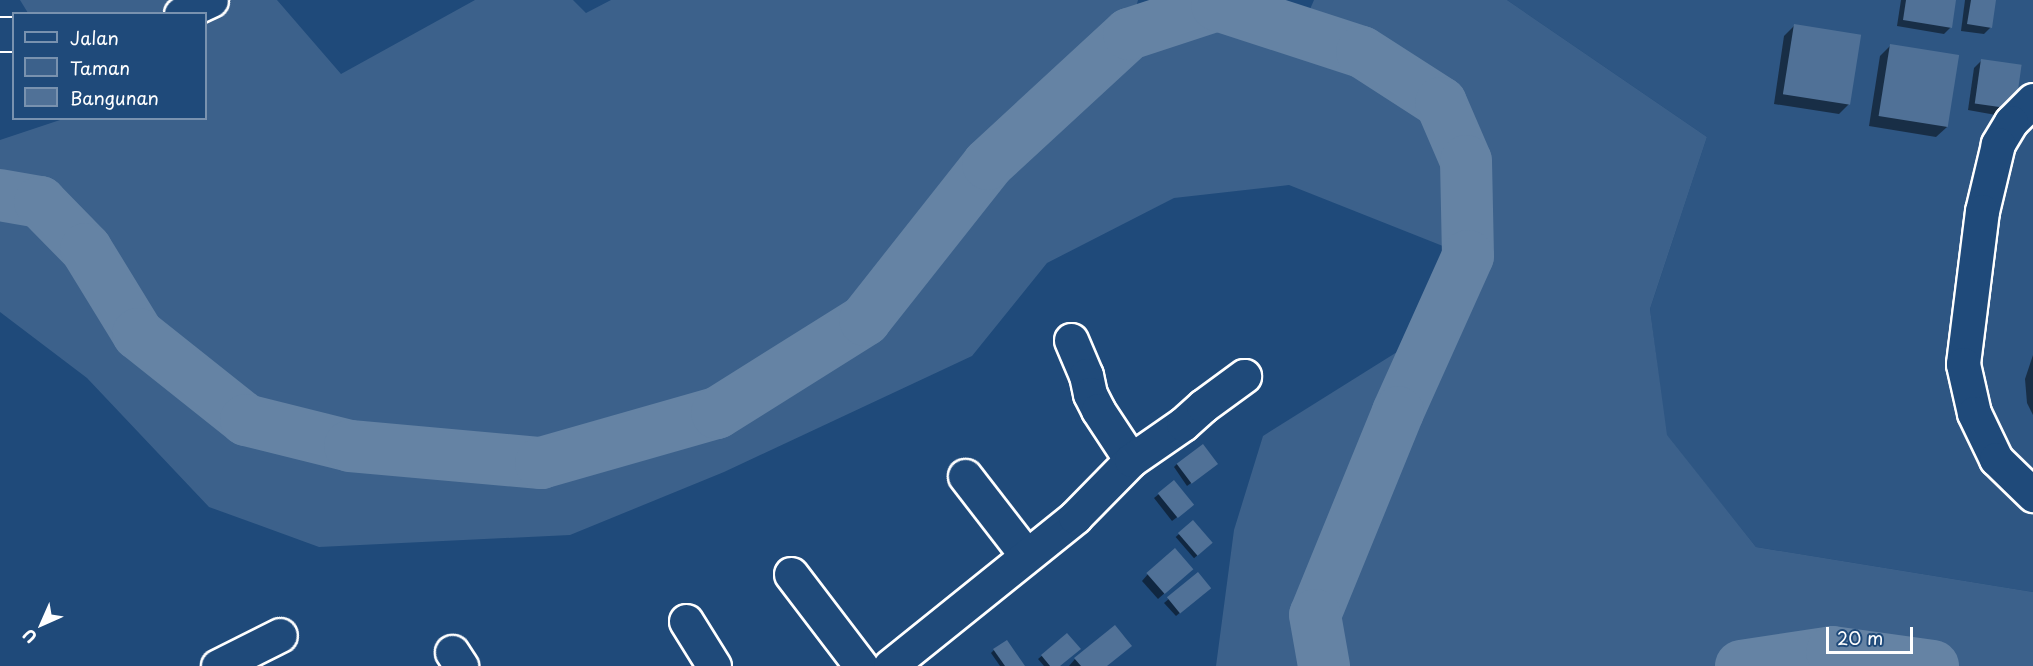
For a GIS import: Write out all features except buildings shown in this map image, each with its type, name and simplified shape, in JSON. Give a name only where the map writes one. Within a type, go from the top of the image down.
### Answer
[{"type":"street","points":[[185,12],[211,0]]},
{"type":"street","points":[[2033,100],[2011,122],[1998,144],[1982,211],[1963,364],[1974,413],[1996,459],[2033,495]]},
{"type":"street","points":[[1071,340],[1098,410],[1131,460]]},
{"type":"street","points":[[890,666],[1092,501],[1131,460],[1183,424],[1244,376]]},
{"type":"street","points":[[965,476],[1026,555]]},
{"type":"street","points":[[791,574],[861,666]]},
{"type":"street","points":[[686,621],[714,666]]},
{"type":"street","points":[[218,666],[280,635]]},
{"type":"shaded area","points":[[1507,0],[2033,0],[2033,592],[1756,547],[1666,435],[1650,309],[1707,137]]},
{"type":"green space","points":[[20,0],[277,0],[341,74],[475,0],[573,0],[586,13],[611,0],[1138,0],[1129,34],[1217,5],[1300,32],[1314,0],[1507,0],[1707,137],[1650,309],[1667,435],[1756,547],[2033,592],[2033,666],[1216,666],[1234,530],[1263,436],[1437,327],[1468,256],[1289,185],[1174,198],[1047,263],[972,356],[724,472],[570,535],[319,547],[209,507],[87,378],[0,312],[0,140],[60,120],[207,120],[207,12],[27,12]],"holes":[[[263,424],[391,449],[350,446]]]},
{"type":"waterway","points":[[0,195],[40,202],[86,249],[138,334],[246,420],[350,446],[541,463],[717,413],[865,320],[988,164],[1129,34],[1217,5],[1362,52],[1441,103],[1466,161],[1468,256],[1398,412],[1315,615],[1324,666]]},
{"type":"waterway","points":[[1741,666],[1832,652],[1933,666]]}]
